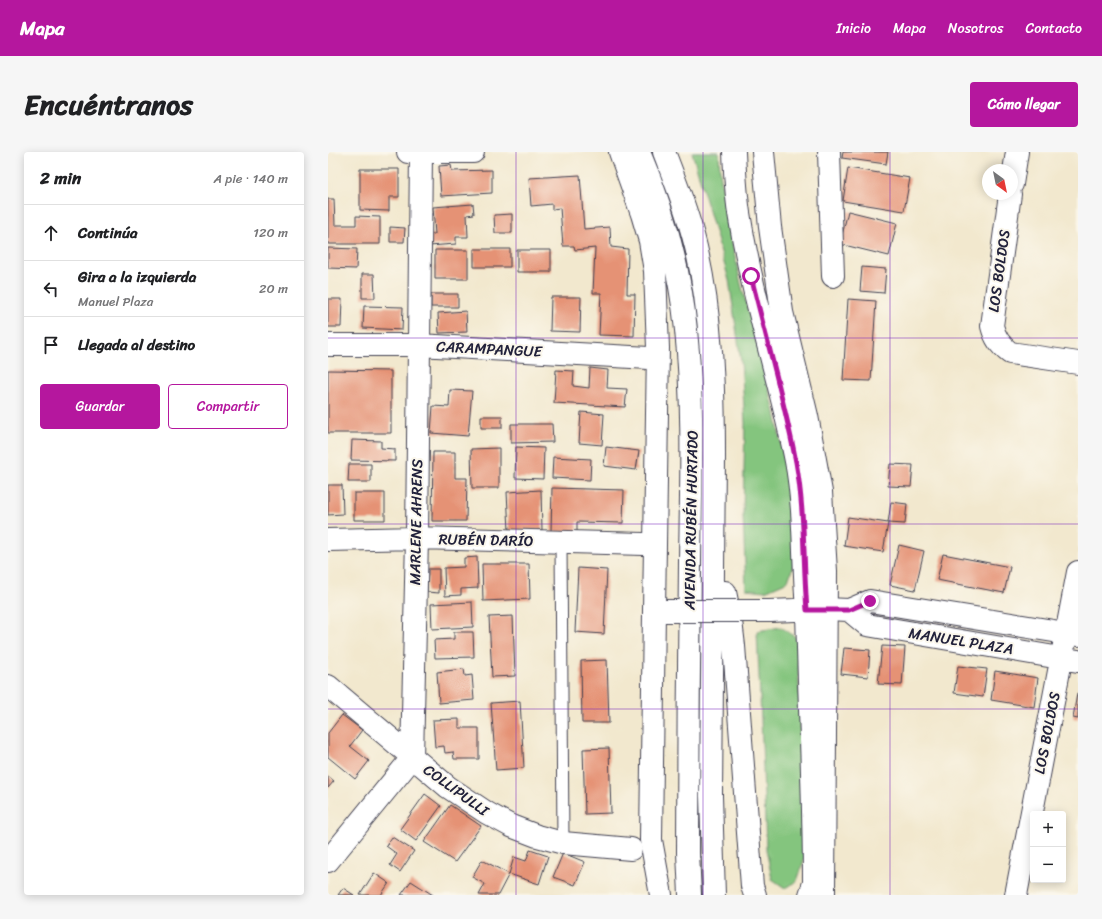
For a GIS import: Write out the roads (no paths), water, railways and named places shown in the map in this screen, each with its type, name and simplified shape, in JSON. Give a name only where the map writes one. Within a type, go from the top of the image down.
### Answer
[{"type":"main road","points":[[417,152],[473,152]]},
{"type":"main road","name":"MARLENE AHRENS","points":[[412,758],[419,345],[417,152]]},
{"type":"main road","points":[[620,152],[648,234],[655,271],[658,348],[651,840],[661,895]]},
{"type":"main road","name":"AVENIDA RUBÉN HURTADO","points":[[639,152],[660,209],[675,262],[688,348],[692,432],[688,846],[690,895]]},
{"type":"main road","name":"AVENIDA RUBÉN HURTADO","points":[[664,152],[696,246],[707,305],[711,350],[714,405],[711,796],[714,895]]},
{"type":"main road","points":[[734,152],[741,225],[751,276],[796,463],[816,609],[824,895]]},
{"type":"main road","points":[[763,152],[770,227],[782,312],[807,416],[820,492],[826,571],[816,609],[810,716],[814,802],[814,883],[810,895]]},
{"type":"main road","points":[[829,152],[833,276]]},
{"type":"main road","points":[[1014,164],[1016,152]]},
{"type":"main road","name":"LOS BOLDOS","points":[[1009,200],[992,326],[995,337],[1010,353],[1078,363]]},
{"type":"main road","name":"CARAMPANGUE","points":[[328,345],[419,345],[649,358]]},
{"type":"main road","name":"RUBÉN DARÍO","points":[[328,540],[416,538],[644,544]]},
{"type":"main road","points":[[714,546],[731,621],[752,886],[755,895]]},
{"type":"main road","name":"LOS BOLDOS","points":[[1016,895],[1069,659],[1078,572]]},
{"type":"main road","name":"MANUEL PLAZA","points":[[654,611],[849,610],[870,601],[1072,633]]},
{"type":"main road","name":"MANUEL PLAZA","points":[[849,610],[867,625],[1069,659]]},
{"type":"main road","name":"COLLIPULLI","points":[[328,686],[448,787],[486,813],[511,826],[563,843],[631,849]]},
{"type":"main road","points":[[328,861],[412,758]]},
{"type":"lane","points":[[561,542],[563,843]]}]
